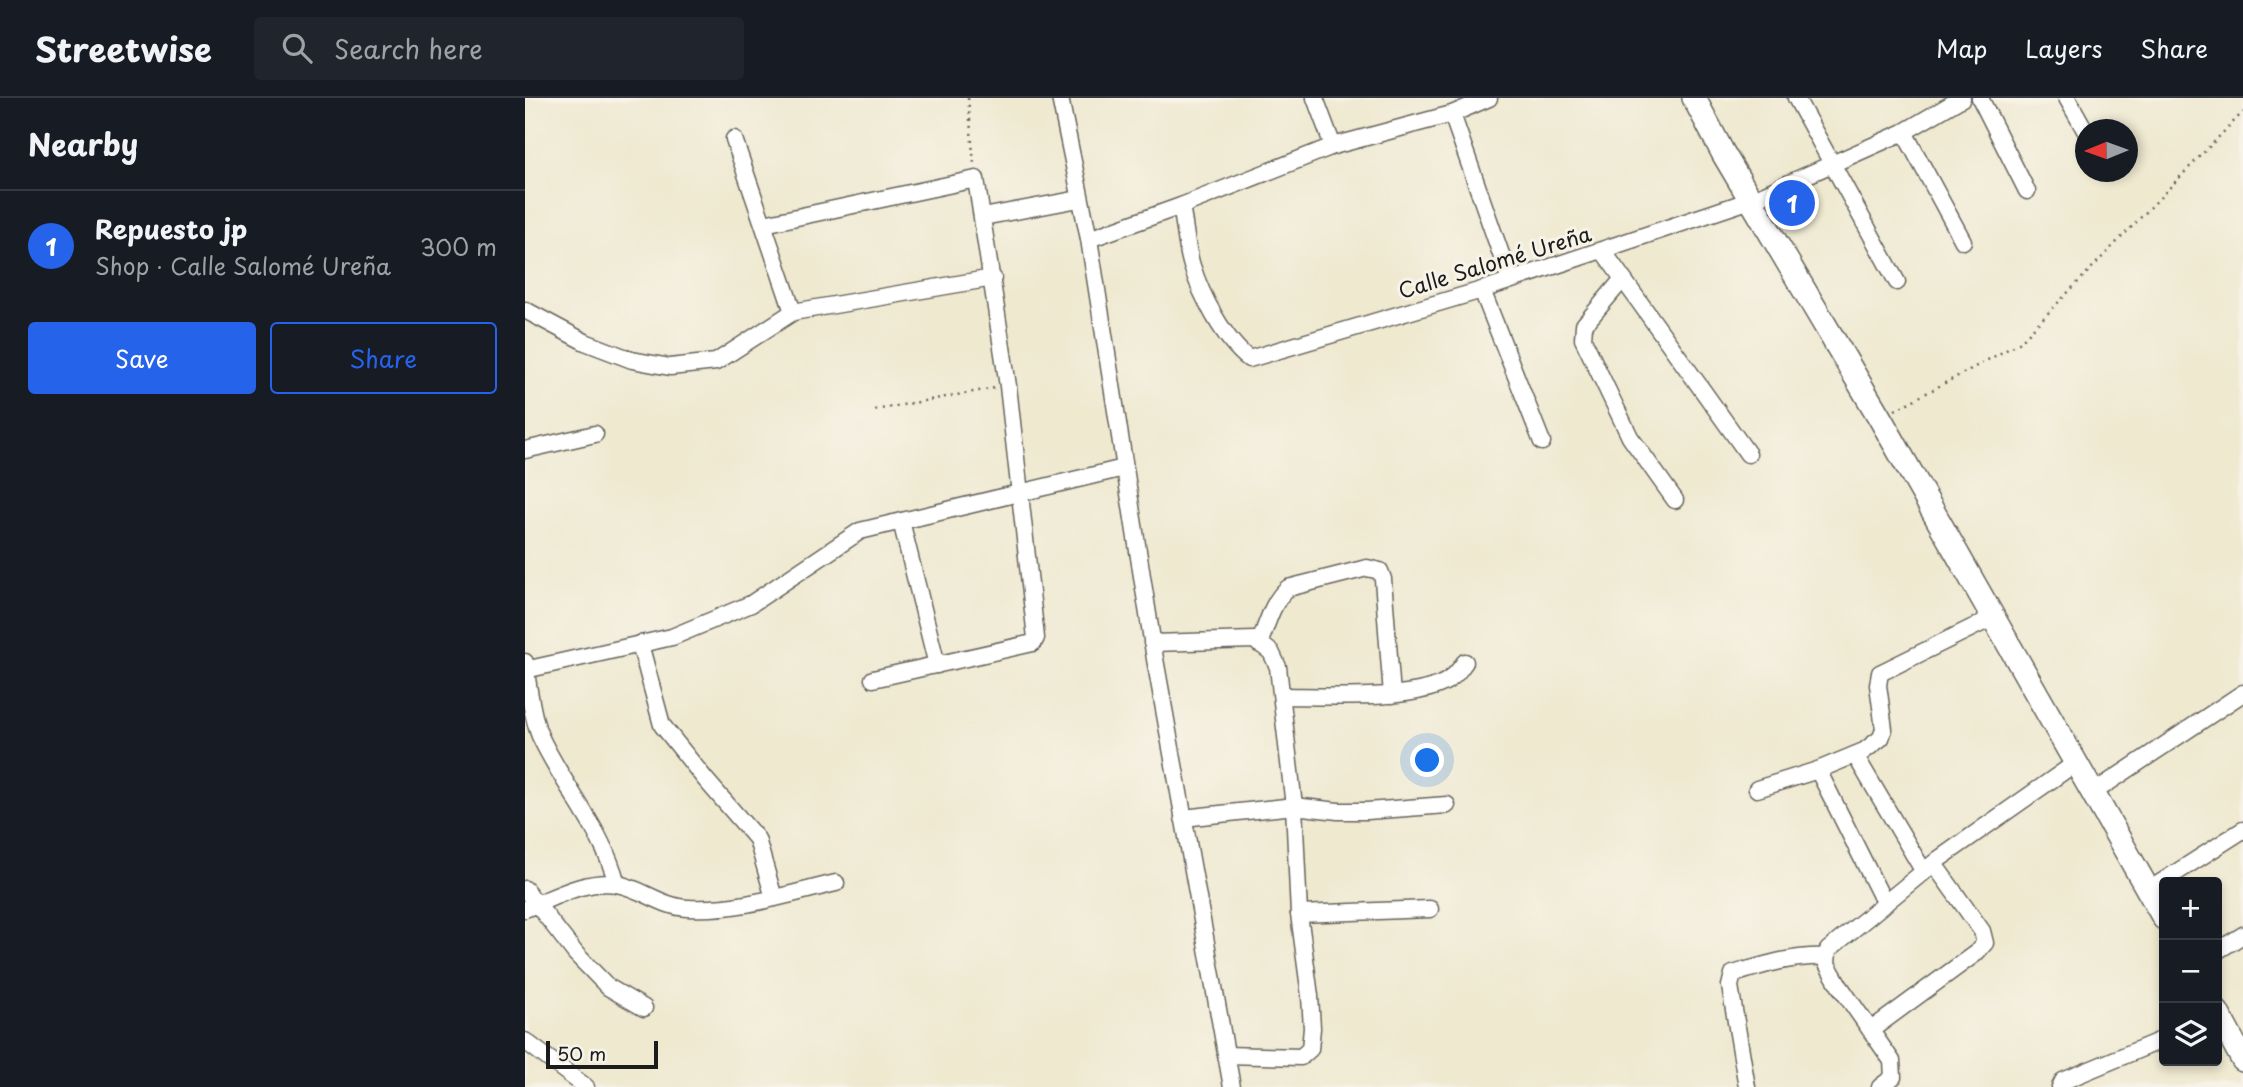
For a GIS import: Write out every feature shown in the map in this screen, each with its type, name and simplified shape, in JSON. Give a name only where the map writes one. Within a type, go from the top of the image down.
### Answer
[{"type":"street","points":[[1060,98],[1089,239],[1152,643],[1232,1087]]},
{"type":"street","points":[[1315,98],[1333,146]]},
{"type":"street","points":[[1089,239],[1333,146],[1452,114],[1489,98]]},
{"type":"street","points":[[1694,98],[2159,909]]},
{"type":"street","points":[[1796,98],[1897,282]]},
{"type":"street","name":"Calle Salomé Ureña","points":[[1181,206],[1192,266],[1219,325],[1240,352],[1249,359],[1482,290],[1751,200],[1904,132],[1962,98]]},
{"type":"street","points":[[1980,98],[2027,191]]},
{"type":"street","points":[[2067,98],[2079,119]]},
{"type":"street","points":[[1452,114],[1510,280]]},
{"type":"street","points":[[1904,132],[1963,241]]},
{"type":"street","points":[[734,139],[793,312]]},
{"type":"street","points":[[764,224],[976,178],[1008,386],[1037,638],[1033,643],[873,679]]},
{"type":"street","points":[[983,218],[1079,199]]},
{"type":"street","points":[[1603,251],[1748,454]]},
{"type":"street","points":[[525,310],[585,342],[632,360],[670,368],[716,362],[793,312],[993,278]]},
{"type":"street","points":[[1622,280],[1584,325],[1583,339],[1630,437],[1675,500]]},
{"type":"street","points":[[1482,290],[1542,442]]},
{"type":"street","points":[[525,450],[595,434]]},
{"type":"street","points":[[525,670],[672,637],[751,604],[860,531],[1124,468]]},
{"type":"street","points":[[901,521],[937,665]]},
{"type":"street","points":[[1259,644],[1274,608],[1288,588],[1374,568],[1380,571],[1383,579],[1392,695]]},
{"type":"street","points":[[1757,789],[1818,770],[1877,743],[1884,729],[1878,685],[1880,673],[1994,617]]},
{"type":"street","points":[[1152,643],[1249,640],[1271,652],[1278,667],[1294,806],[1299,914],[1310,996],[1310,1049],[1301,1057],[1226,1055]]},
{"type":"street","points":[[640,644],[662,725],[757,839],[774,898]]},
{"type":"street","points":[[525,662],[539,734],[585,813],[614,872],[617,884]]},
{"type":"street","points":[[1282,696],[1392,695],[1434,686],[1451,679],[1465,662]]},
{"type":"street","points":[[2094,792],[2243,693]]},
{"type":"street","points":[[1855,755],[1929,868],[1982,931],[1985,943],[1976,953],[1871,1030]]},
{"type":"street","points":[[1880,1087],[1893,1077],[1892,1061],[1830,970],[1828,950],[1929,868],[2077,762]]},
{"type":"street","points":[[1818,770],[1885,904]]},
{"type":"street","points":[[1183,818],[1294,806],[1367,811],[1447,805]]},
{"type":"street","points":[[2149,890],[2243,830]]},
{"type":"street","points":[[532,907],[582,886],[617,884],[685,908],[712,908],[774,898],[836,883]]},
{"type":"street","points":[[525,889],[532,907],[608,987],[643,1008]]},
{"type":"street","points":[[1299,914],[1430,909]]},
{"type":"street","points":[[2222,948],[2243,935]]},
{"type":"street","points":[[1747,1087],[1730,986],[1733,974],[1781,961],[1811,956],[1827,957]]},
{"type":"street","points":[[2222,1023],[2243,1059]]},
{"type":"street","points":[[525,1041],[586,1087]]},
{"type":"street","points":[[2060,1087],[2063,1081],[2159,1041]]},
{"type":"path","points":[[968,98],[976,178]]},
{"type":"path","points":[[1879,418],[2019,343],[2243,112]]},
{"type":"path","points":[[875,410],[1008,386]]},
{"type":"place","name":"Repuesto jp","points":[[1792,203]]}]
